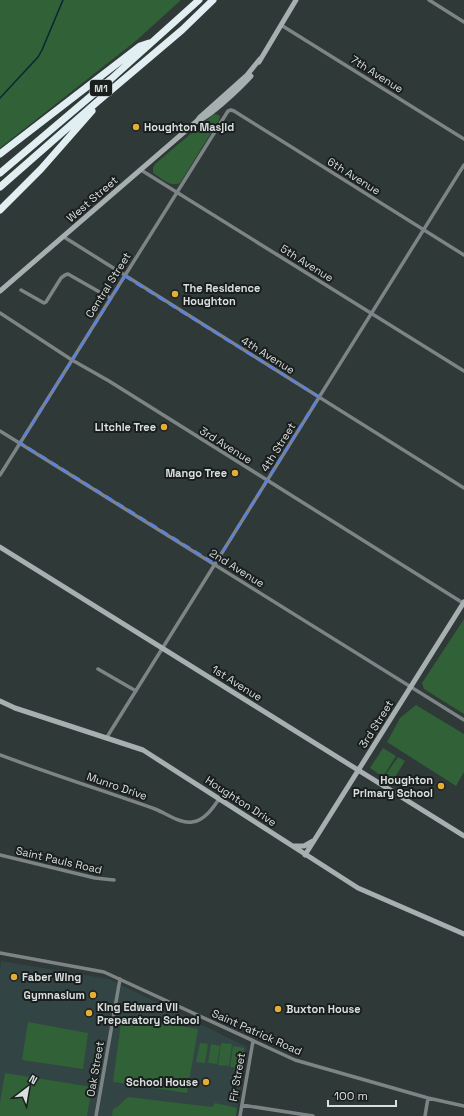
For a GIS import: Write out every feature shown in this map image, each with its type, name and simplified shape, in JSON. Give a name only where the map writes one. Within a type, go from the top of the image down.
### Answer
[{"type":"highway","name":"M1","points":[[0,173],[153,42],[199,0]]},
{"type":"highway","name":"M1","points":[[0,187],[182,30],[213,0]]},
{"type":"highway","points":[[0,154],[140,46],[153,42]]},
{"type":"highway","points":[[0,209],[43,166],[88,116],[97,102]]},
{"type":"main road","points":[[281,25],[296,0]]},
{"type":"main road","name":"West Street","points":[[1,287],[64,237],[197,121],[202,120],[239,86],[254,71],[281,25]]},
{"type":"main road","name":"1st Avenue","points":[[0,547],[464,836]]},
{"type":"main road","name":"3rd Street","points":[[305,855],[464,603]]},
{"type":"main road","name":"Houghton Drive","points":[[0,701],[22,710],[143,750],[305,855],[369,894],[464,934]]},
{"type":"main road","points":[[290,845],[304,846],[316,839]]},
{"type":"street","points":[[429,0],[464,22]]},
{"type":"street","name":"7th Avenue","points":[[281,25],[464,139]]},
{"type":"street","name":"Central Street","points":[[0,475],[227,112],[230,110],[234,111]]},
{"type":"street","name":"6th Avenue","points":[[234,111],[464,255]]},
{"type":"street","name":"4th Street","points":[[107,738],[464,165]]},
{"type":"street","name":"5th Avenue","points":[[141,170],[464,371]]},
{"type":"street","name":"4th Avenue","points":[[64,237],[464,488]]},
{"type":"street","points":[[21,290],[44,303],[61,278],[68,274],[110,298]]},
{"type":"street","name":"3rd Avenue","points":[[0,313],[72,360],[109,381],[464,603]]},
{"type":"street","name":"2nd Avenue","points":[[0,430],[464,720]]},
{"type":"street","points":[[98,669],[136,692]]},
{"type":"street","name":"Munro Drive","points":[[0,755],[159,810],[186,822],[193,822],[202,818],[212,810],[219,799]]},
{"type":"street","name":"Saint Pauls Road","points":[[0,855],[80,875],[114,880]]},
{"type":"street","name":"Saint Patrick Road","points":[[0,953],[94,970],[120,979],[303,1063],[428,1098],[464,1106]]},
{"type":"street","name":"Oak Street","points":[[96,1116],[120,979]]},
{"type":"street","name":"Fir Street","points":[[240,1116],[253,1041]]},
{"type":"street","points":[[425,1116],[428,1098]]},
{"type":"street","points":[[242,1105],[312,1116]]},
{"type":"highlighted area","points":[[125,276],[319,397],[215,564],[20,443]]},
{"type":"shaded area","name":"King Edward VII Preparatory School","points":[[1,961],[109,979],[247,1047],[236,1116],[0,1116]]},
{"type":"green space","points":[[0,0],[181,0],[137,40],[0,148]]},
{"type":"green space","points":[[214,114],[219,115],[219,120],[180,183],[170,183],[153,173],[155,164]]},
{"type":"green space","points":[[464,619],[464,714],[424,689],[422,683]]},
{"type":"green space","points":[[416,705],[464,734],[464,772],[456,786],[387,742],[400,718]]},
{"type":"green space","points":[[383,748],[396,756],[383,777],[370,768]]},
{"type":"green space","points":[[398,757],[405,761],[392,782],[384,777]]},
{"type":"green space","points":[[122,1016],[198,1029],[187,1093],[113,1082]]},
{"type":"green space","points":[[28,1022],[88,1033],[83,1069],[22,1060]]},
{"type":"green space","points":[[200,1043],[208,1044],[205,1063],[196,1062]]},
{"type":"green space","points":[[221,1043],[232,1044],[229,1066],[218,1065]]},
{"type":"green space","points":[[211,1044],[220,1046],[217,1064],[208,1063]]},
{"type":"green space","points":[[233,1046],[244,1048],[241,1068],[230,1067]]},
{"type":"green space","points":[[5,1073],[92,1087],[87,1116],[0,1116],[0,1103]]},
{"type":"green space","points":[[128,1097],[212,1107],[215,1103],[237,1108],[236,1116],[112,1116],[113,1109]]},
{"type":"waterway","points":[[0,98],[38,57],[63,0]]},
{"type":"place","name":"Houghton Masjid","points":[[136,127]]},
{"type":"place","name":"The Residence Houghton","points":[[175,294]]},
{"type":"place","name":"Litchie Tree","points":[[164,427]]},
{"type":"place","name":"Mango Tree","points":[[235,473]]},
{"type":"place","name":"Houghton Primary School","points":[[441,786]]},
{"type":"place","name":"Faber Wing","points":[[14,977]]},
{"type":"place","name":"Gymnasium","points":[[93,995]]},
{"type":"place","name":"Buxton House","points":[[278,1009]]},
{"type":"place","name":"King Edward VII Preparatory School","points":[[89,1013]]},
{"type":"place","name":"School House","points":[[206,1082]]}]
